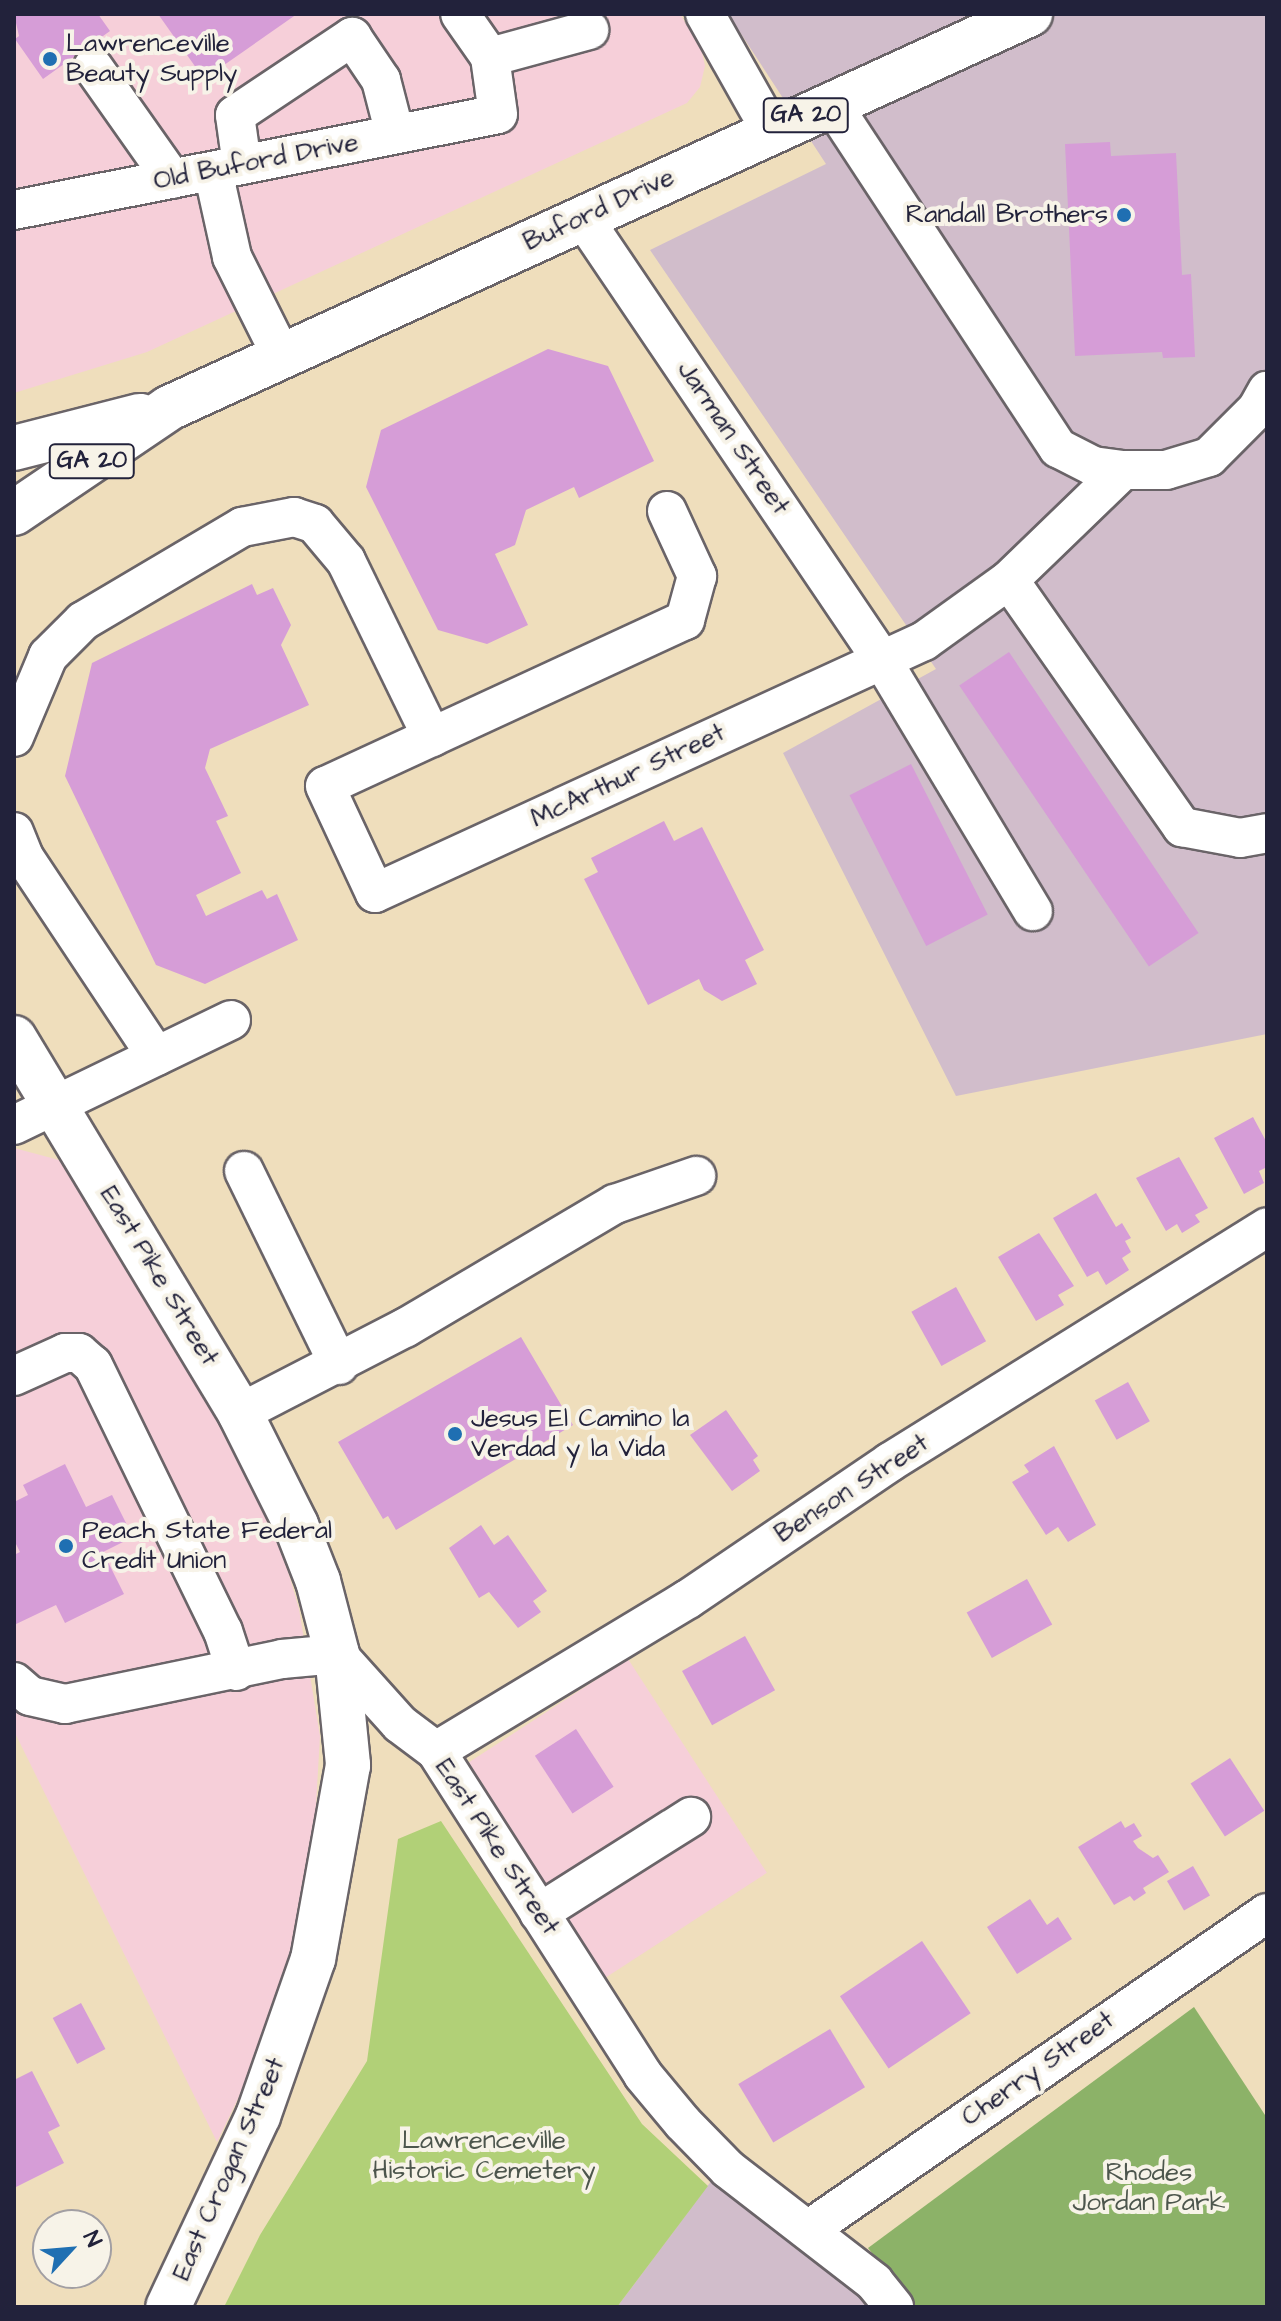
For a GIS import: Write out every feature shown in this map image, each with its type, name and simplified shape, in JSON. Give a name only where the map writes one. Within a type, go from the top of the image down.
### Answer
[{"type":"main road","name":"Buford Drive","points":[[14,448],[169,408],[1030,14]]},
{"type":"main road","name":"Buford Drive","points":[[14,513],[169,408]]},
{"type":"main road","name":"East Pike Street","points":[[14,1038],[240,1413],[296,1525],[337,1654]]},
{"type":"main road","name":"East Crogan Street","points":[[168,2307],[258,2116],[313,1959],[348,1765],[337,1654]]},
{"type":"street","points":[[460,14],[490,57],[589,30]]},
{"type":"street","points":[[705,14],[733,55],[771,131]]},
{"type":"street","points":[[282,357],[232,257],[228,168],[235,115],[352,37],[381,80],[395,134]]},
{"type":"street","name":"Old Buford Drive","points":[[14,210],[498,114],[490,57]]},
{"type":"street","points":[[93,67],[172,179]]},
{"type":"street","points":[[832,104],[1058,448],[1093,466],[1166,470],[1209,457],[1257,409],[1267,391]]},
{"type":"street","name":"Jarman Street","points":[[583,218],[882,660],[1033,911]]},
{"type":"street","name":"McArthur Street","points":[[432,737],[325,786],[375,893],[924,641],[1009,580],[1123,470]]},
{"type":"street","points":[[14,737],[48,656],[83,621],[242,527],[294,517],[315,524],[346,561],[432,737],[685,620],[697,576],[667,511]]},
{"type":"street","points":[[1009,580],[1182,827],[1240,838],[1267,833]]},
{"type":"street","points":[[14,832],[24,857],[156,1056]]},
{"type":"street","points":[[14,1125],[231,1020]]},
{"type":"street","points":[[244,1171],[339,1365]]},
{"type":"street","points":[[240,1413],[339,1365],[615,1204],[696,1176]]},
{"type":"street","name":"Benson Street","points":[[436,1751],[688,1599],[890,1462],[1267,1227]]},
{"type":"street","points":[[14,1376],[65,1353],[79,1353],[93,1365],[223,1631],[236,1671]]},
{"type":"street","points":[[14,1682],[30,1696],[65,1704],[236,1671],[282,1659],[337,1654]]},
{"type":"street","name":"East Pike Street","points":[[337,1654],[400,1724],[436,1751],[643,2075],[683,2123],[728,2169],[811,2228],[874,2282],[894,2307]]},
{"type":"street","points":[[539,1913],[691,1817]]},
{"type":"street","name":"Cherry Street","points":[[811,2228],[1267,1913]]},
{"type":"shaded area","points":[[14,14],[680,14],[701,48],[705,66],[700,87],[687,103],[147,352],[14,393]]},
{"type":"shaded area","points":[[728,14],[1267,14],[1267,1034],[956,1096],[783,753],[936,669],[650,250],[826,164]]},
{"type":"shaded area","points":[[14,1148],[59,1160],[111,1238],[247,1470],[280,1544],[299,1609],[320,1736],[313,1857],[290,1959],[248,2078],[217,2142],[14,1731]]},
{"type":"shaded area","points":[[628,1659],[767,1873],[605,1978],[466,1764]]},
{"type":"shaded area","points":[[715,2176],[875,2307],[617,2307]]},
{"type":"green space","name":"Lawrenceville Historic Cemetery","points":[[441,1821],[642,2124],[708,2186],[617,2307],[224,2307],[260,2235],[367,2061],[398,1839]]},
{"type":"green space","name":"Rhodes Jordan Park","points":[[1194,2007],[1267,2118],[1267,2307],[916,2307],[868,2248]]},
{"type":"building","name":"Lawrenceville Beauty Supply","points":[[14,14],[98,14],[110,31],[43,79],[15,39],[19,36]]},
{"type":"building","points":[[158,14],[297,14],[204,79]]},
{"type":"building","name":"Randall Brothers","points":[[1110,142],[1111,156],[1176,153],[1182,275],[1191,274],[1195,357],[1163,358],[1162,352],[1075,356],[1065,144]]},
{"type":"building","points":[[548,349],[608,366],[654,461],[579,498],[574,487],[526,510],[515,545],[495,554],[528,625],[487,644],[438,630],[366,487],[381,430]]},
{"type":"building","points":[[252,584],[257,595],[273,588],[291,625],[281,645],[309,705],[210,749],[205,768],[228,816],[216,821],[241,873],[196,895],[206,916],[262,890],[267,899],[277,894],[298,940],[205,984],[156,965],[65,776],[92,663]]},
{"type":"building","points":[[1009,652],[1199,933],[1149,967],[959,686]]},
{"type":"building","points":[[911,764],[988,915],[926,946],[850,795]]},
{"type":"building","points":[[664,821],[674,841],[702,827],[764,950],[745,960],[757,984],[722,1001],[704,990],[699,979],[648,1005],[584,879],[598,872],[591,858]]},
{"type":"building","points":[[1253,1117],[1267,1143],[1267,1167],[1259,1171],[1264,1183],[1244,1194],[1214,1138]]},
{"type":"building","points":[[1179,1157],[1208,1208],[1195,1215],[1200,1222],[1182,1233],[1177,1224],[1166,1231],[1136,1178]]},
{"type":"building","points":[[1096,1193],[1116,1227],[1122,1223],[1131,1238],[1125,1241],[1131,1252],[1122,1258],[1129,1270],[1106,1285],[1098,1271],[1087,1277],[1053,1218]]},
{"type":"building","points":[[1039,1233],[1074,1286],[1058,1295],[1064,1305],[1036,1321],[998,1257]]},
{"type":"building","points":[[956,1287],[986,1341],[941,1366],[911,1312]]},
{"type":"building","name":"Jesus El Camino la Verdad y la Vida","points":[[521,1337],[573,1425],[396,1530],[388,1516],[383,1519],[338,1442]]},
{"type":"building","points":[[1128,1382],[1150,1421],[1117,1440],[1095,1400]]},
{"type":"building","points":[[726,1410],[758,1456],[753,1460],[760,1471],[732,1491],[690,1435]]},
{"type":"building","points":[[1054,1446],[1096,1525],[1068,1542],[1058,1527],[1046,1535],[1012,1482],[1029,1472],[1024,1465]]},
{"type":"building","name":"Peach State Federal Credit Union","points":[[65,1464],[86,1507],[112,1495],[133,1537],[103,1552],[124,1594],[65,1623],[56,1605],[14,1625],[14,1555],[20,1552],[14,1540],[14,1502],[28,1495],[23,1485]]},
{"type":"building","points":[[481,1525],[494,1545],[508,1535],[547,1591],[533,1601],[541,1612],[518,1628],[489,1592],[479,1598],[449,1548]]},
{"type":"building","points":[[1027,1579],[1052,1624],[992,1658],[967,1612]]},
{"type":"building","points":[[745,1636],[775,1690],[712,1725],[682,1671]]},
{"type":"building","points":[[576,1729],[614,1787],[572,1814],[535,1756]]},
{"type":"building","points":[[1230,1758],[1264,1811],[1225,1836],[1191,1784]]},
{"type":"building","points":[[1121,1821],[1125,1828],[1134,1823],[1142,1836],[1133,1841],[1138,1848],[1153,1858],[1158,1855],[1169,1872],[1143,1888],[1146,1893],[1134,1901],[1130,1896],[1114,1905],[1078,1847]]},
{"type":"building","points":[[1193,1866],[1210,1895],[1184,1910],[1167,1881]]},
{"type":"building","points":[[1030,1899],[1047,1925],[1058,1917],[1072,1939],[1017,1974],[987,1927]]},
{"type":"building","points":[[922,1941],[971,2013],[889,2068],[840,1996]]},
{"type":"building","points":[[81,2003],[105,2049],[77,2064],[53,2018]]},
{"type":"building","points":[[830,2029],[865,2087],[773,2142],[738,2084]]},
{"type":"building","points":[[32,2071],[60,2126],[48,2132],[64,2163],[14,2188],[14,2080]]},
{"type":"place","name":"Lawrenceville Beauty Supply","points":[[50,59]]},
{"type":"place","name":"Randall Brothers","points":[[1124,215]]},
{"type":"place","name":"Jesus El Camino la Verdad y la Vida","points":[[455,1434]]},
{"type":"place","name":"Peach State Federal Credit Union","points":[[66,1546]]}]
